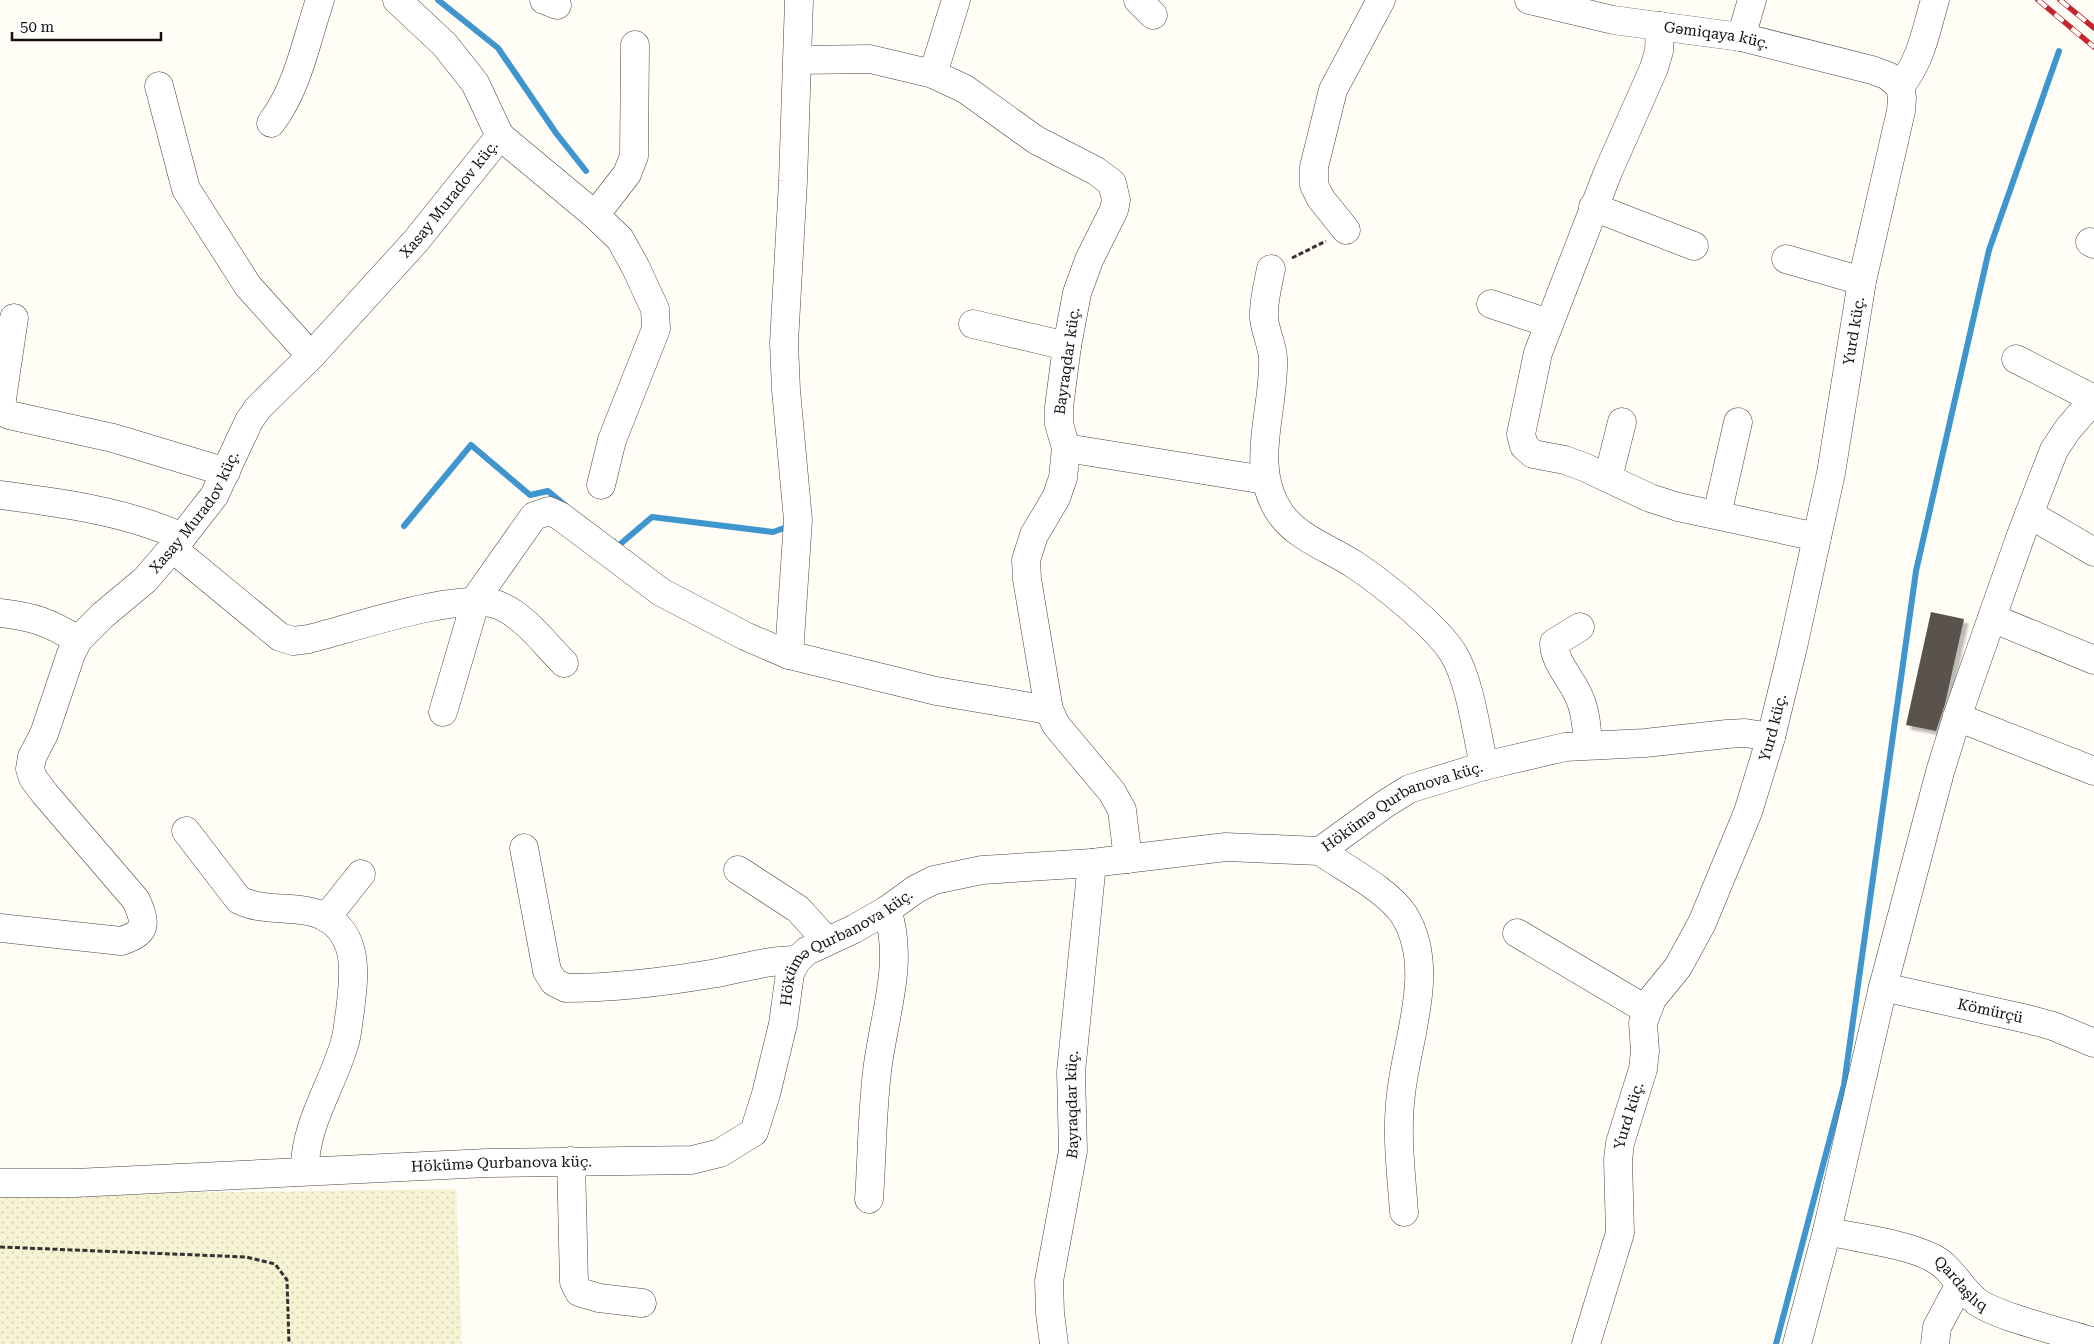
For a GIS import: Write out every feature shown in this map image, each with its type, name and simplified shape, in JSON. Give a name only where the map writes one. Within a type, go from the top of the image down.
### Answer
[{"type":"street","points":[[271,123],[283,107],[292,88],[320,0]]},
{"type":"street","name":"Xasay Muradov küç.","points":[[0,928],[121,941],[136,937],[143,929],[143,916],[136,900],[45,794],[33,778],[30,769],[32,757],[44,734],[71,654],[78,640],[145,580],[214,496],[253,415],[311,356],[415,242],[500,136],[475,83],[445,45],[397,0]]},
{"type":"street","points":[[789,655],[798,520],[786,390],[784,343],[799,60],[799,0]]},
{"type":"street","points":[[933,74],[956,0]]},
{"type":"street","points":[[1346,230],[1321,199],[1314,185],[1314,167],[1333,90],[1381,0]]},
{"type":"street","name":"Gəmiqaya küç.","points":[[1529,0],[1613,20],[1741,37],[1872,70],[1888,76],[1900,86]]},
{"type":"street","points":[[1741,37],[1752,0]]},
{"type":"street","points":[[1900,86],[1917,61],[1935,0]]},
{"type":"street","points":[[1660,26],[1659,51],[1654,68],[1593,207],[1548,323],[1533,374],[1521,434],[1524,446],[1533,454],[1566,460],[1650,498],[1817,537]]},
{"type":"street","points":[[595,215],[627,174],[634,156],[635,46]]},
{"type":"street","name":"Bayraqdar küç.","points":[[799,60],[870,59],[933,74],[965,89],[1036,140],[1096,171],[1112,183],[1116,200],[1114,210],[1089,260],[1077,293],[1067,346],[1059,408],[1059,424],[1066,448],[1062,478],[1056,498],[1034,535],[1026,560],[1026,579],[1049,710],[1056,725],[1070,744],[1116,798],[1122,810],[1128,859]]},
{"type":"street","points":[[159,86],[186,189],[248,286],[311,356]]},
{"type":"street","name":"Yurd küç.","points":[[1586,1344],[1620,1234],[1618,1160],[1620,1143],[1643,1069],[1645,1051],[1643,1024],[1647,1010],[1652,998],[1678,967],[1702,923],[1748,812],[1771,737],[1793,647],[1831,473],[1862,281],[1901,111],[1902,98],[1900,86]]},
{"type":"street","points":[[500,136],[595,215],[620,239],[655,309],[656,330],[612,440],[601,485]]},
{"type":"street","points":[[1593,207],[1694,246]]},
{"type":"street","points":[[1786,260],[1862,281]]},
{"type":"street","points":[[1271,269],[1264,318],[1273,357],[1264,451],[1265,480],[1268,492],[1281,515],[1297,530],[1355,565],[1396,596],[1437,634],[1454,653],[1465,683],[1484,766]]},
{"type":"street","points":[[1491,304],[1548,323]]},
{"type":"street","points":[[14,318],[1,406],[9,415],[113,438],[226,472]]},
{"type":"street","points":[[972,324],[1067,346]]},
{"type":"street","points":[[1796,1344],[1827,1231],[1883,987],[1940,772],[1957,717],[2029,514],[2054,450],[2068,429],[2094,399],[2016,360]]},
{"type":"street","points":[[1608,478],[1622,422]]},
{"type":"street","points":[[1717,515],[1738,422]]},
{"type":"street","points":[[1066,448],[1265,480]]},
{"type":"street","points":[[0,496],[73,504],[162,528],[280,637],[293,641],[309,639],[438,605],[475,600],[499,606],[518,617],[564,663]]},
{"type":"street","points":[[444,712],[475,600],[534,516],[549,511],[560,516],[661,592],[745,636],[789,655],[936,691],[1049,710]]},
{"type":"street","points":[[2029,514],[2094,552]]},
{"type":"street","points":[[0,613],[22,615],[50,623],[78,640]]},
{"type":"street","points":[[1992,618],[2094,660]]},
{"type":"street","points":[[1580,628],[1554,643],[1554,652],[1580,698],[1586,722],[1588,745]]},
{"type":"street","points":[[1957,717],[2094,771]]},
{"type":"street","name":"Hökümə Qurbanova küç.","points":[[0,1183],[75,1183],[306,1170],[571,1161],[692,1160],[720,1153],[754,1132],[766,1094],[783,1024],[790,973],[797,960],[807,951],[887,910],[916,889],[934,880],[957,874],[1092,863],[1226,847],[1320,851],[1409,789],[1484,766],[1565,747],[1645,743],[1745,733],[1771,737]]},
{"type":"street","points":[[186,831],[239,900],[252,907],[313,912],[336,924],[346,936],[352,954],[353,986],[345,1043],[308,1142],[306,1170]]},
{"type":"street","points":[[524,848],[547,971],[554,982],[566,988],[653,982],[713,974],[772,960],[797,960]]},
{"type":"street","points":[[1320,851],[1386,896],[1404,915],[1414,938],[1419,972],[1415,1015],[1401,1093],[1399,1128],[1404,1212]]},
{"type":"street","name":"Bayraqdar küç.","points":[[1054,1344],[1050,1313],[1050,1281],[1073,1151],[1071,1072],[1092,863]]},
{"type":"street","points":[[738,870],[798,910],[826,941]]},
{"type":"street","points":[[326,918],[361,874]]},
{"type":"street","points":[[869,1199],[877,1073],[895,964],[894,929],[887,910]]},
{"type":"street","points":[[1518,933],[1647,1010]]},
{"type":"street","name":"Kömürçü","points":[[1883,987],[2036,1022],[2094,1043]]},
{"type":"street","points":[[571,1161],[574,1282],[579,1292],[599,1298],[642,1302]]},
{"type":"street","name":"Qardaşlıq","points":[[1827,1231],[1920,1252],[1935,1259],[1949,1270],[1977,1301],[1997,1312],[2094,1342]]},
{"type":"street","points":[[1935,1344],[1937,1327],[1960,1284]]},
{"type":"path","points":[[1271,269],[1346,230]]},
{"type":"path","points":[[0,1247],[246,1257],[275,1264],[287,1280],[289,1344]]},
{"type":"shaded area","points":[[456,1189],[462,1344],[0,1344],[0,1195]]},
{"type":"building","points":[[1931,612],[1964,619],[1945,704],[1936,731],[1906,725]]},
{"type":"waterway","points":[[438,0],[498,48],[556,133],[586,171]]},
{"type":"waterway","points":[[1776,1344],[1844,1085],[1916,571],[1989,250],[2059,51]]},
{"type":"waterway","points":[[404,526],[471,445],[530,495],[548,491],[566,506]]},
{"type":"waterway","points":[[614,542],[618,546],[652,517],[773,532],[787,527],[787,524]]},
{"type":"railway","points":[[2038,0],[2094,47]]},
{"type":"railway","points":[[2060,0],[2094,28]]}]
